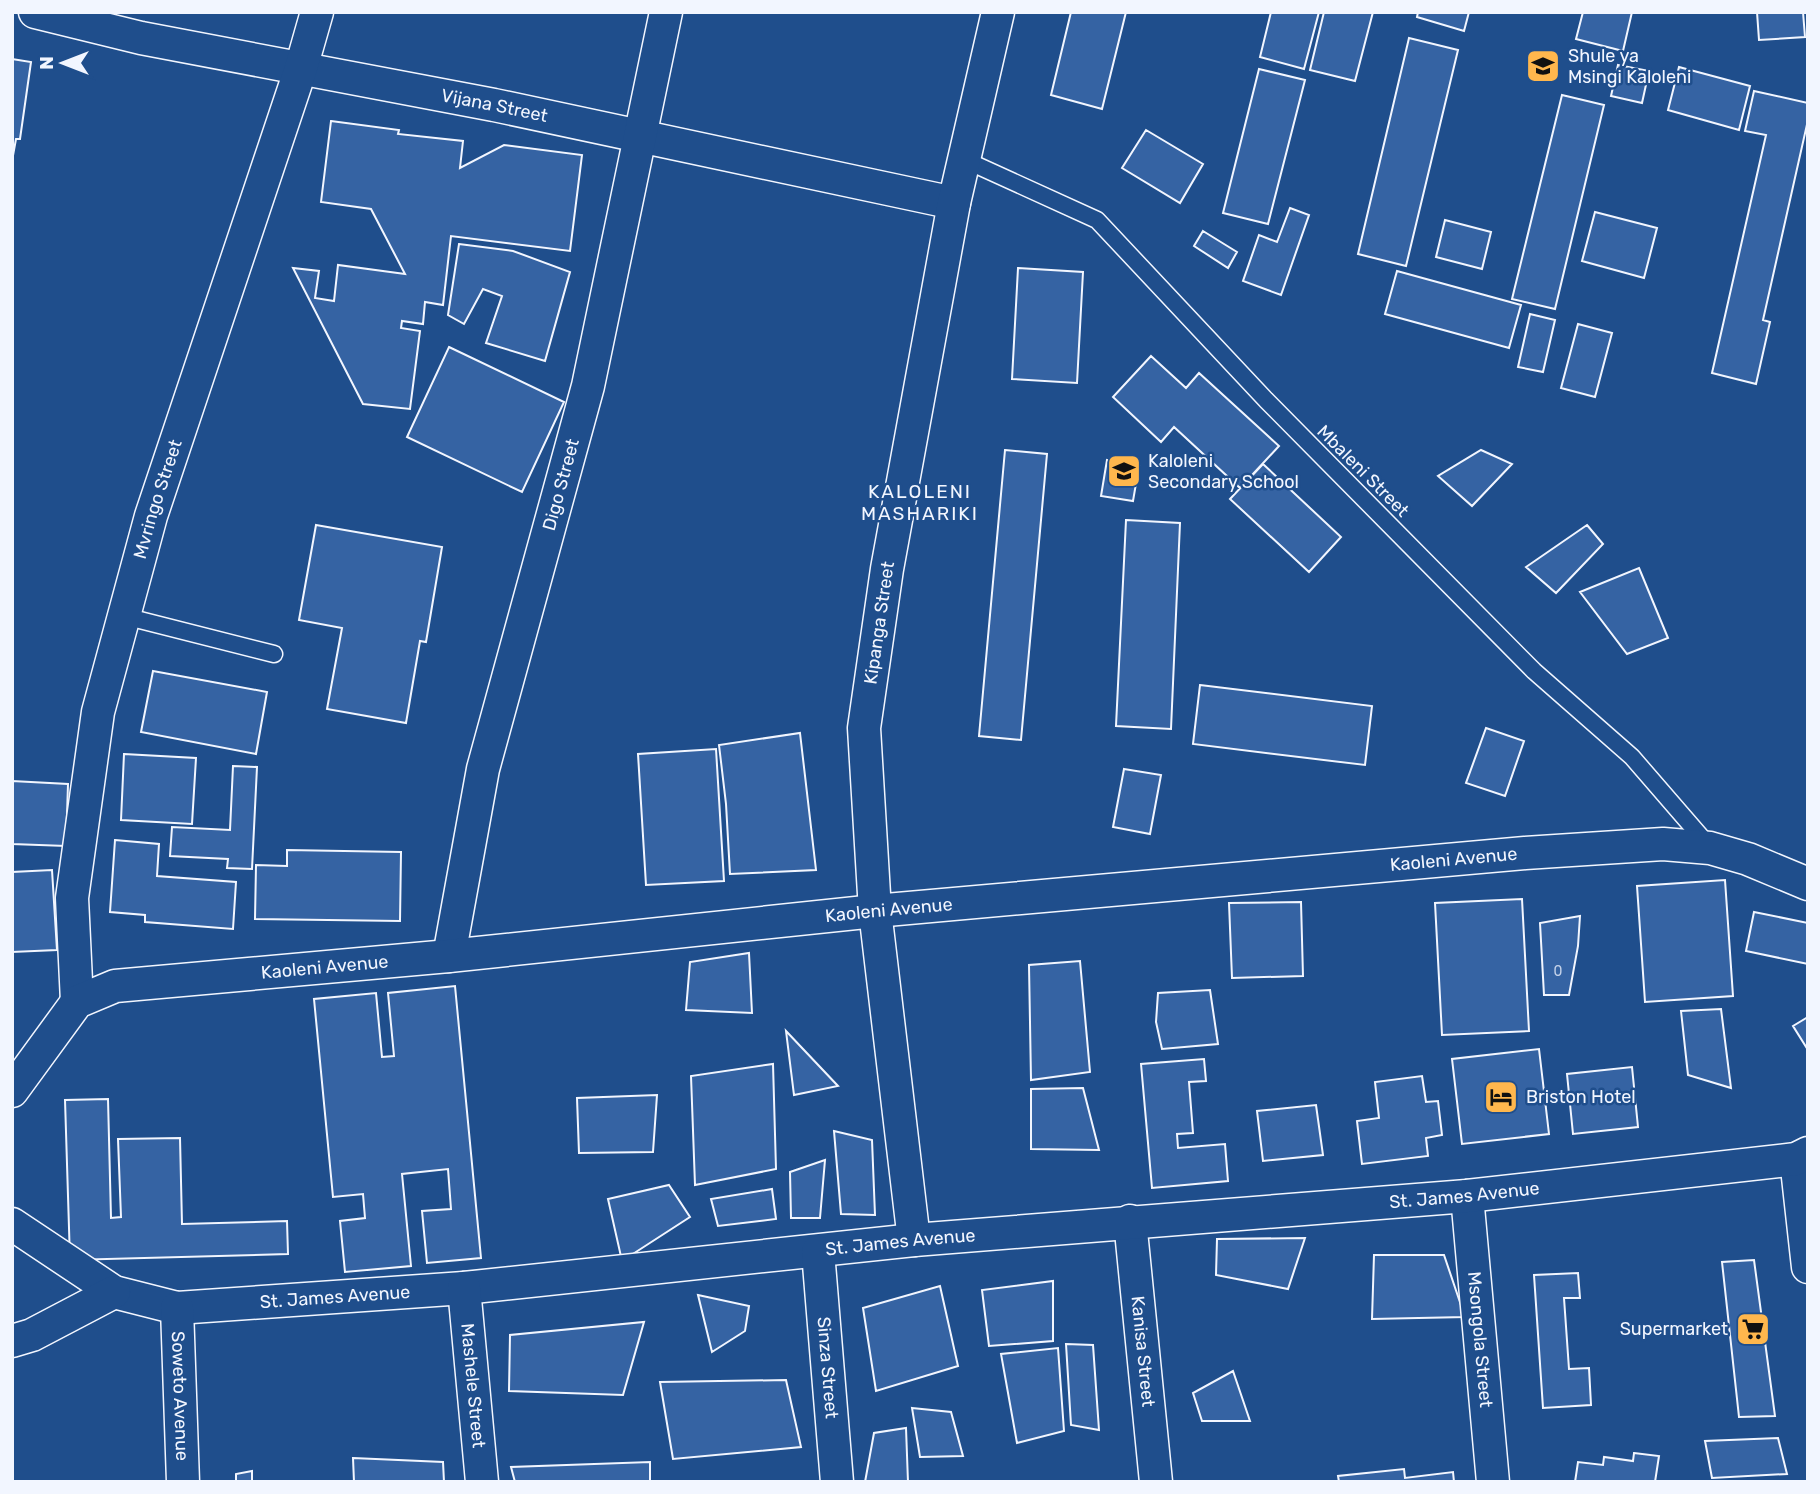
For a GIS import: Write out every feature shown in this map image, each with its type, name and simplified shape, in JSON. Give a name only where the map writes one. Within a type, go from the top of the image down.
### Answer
[{"type":"street","name":"Vijana Street","points":[[35,12],[141,38],[640,135],[954,203]]},
{"type":"street","name":"Mvringo Street","points":[[77,1002],[72,898],[99,712],[150,516],[301,68],[317,12]]},
{"type":"street","name":"Digo Street","points":[[449,956],[483,769],[588,386],[666,12]]},
{"type":"street","name":"Kipanga Street","points":[[914,1240],[875,911],[864,728],[887,569],[954,203],[998,12]]},
{"type":"street","name":"Kaoleni Avenue","points":[[77,1002],[115,986],[449,956],[875,911],[1525,853],[1663,844],[1710,848],[1748,859],[1808,884]]},
{"type":"street","points":[[12,1091],[77,1002]]},
{"type":"street","points":[[1802,1156],[1808,1267]]},
{"type":"street","name":"St. James Avenue","points":[[12,1224],[114,1292],[177,1308],[464,1288],[914,1240],[1467,1196],[1802,1156]]},
{"type":"street","name":"Msongola Street","points":[[1467,1196],[1493,1482]]},
{"type":"street","name":"Kanisa Street","points":[[1130,1221],[1156,1482]]},
{"type":"street","name":"Sinza Street","points":[[818,1252],[837,1482]]},
{"type":"street","name":"Mashele Street","points":[[464,1288],[482,1482]]},
{"type":"street","points":[[12,1341],[32,1335],[114,1292]]},
{"type":"street","name":"Soweto Avenue","points":[[177,1308],[183,1482]]},
{"type":"lane","name":"Mbaleni Street","points":[[963,159],[1097,220],[1266,400],[1525,661],[1632,757],[1710,848]]},
{"type":"lane","points":[[124,616],[274,654]]},
{"type":"building","points":[[1071,12],[1126,12],[1102,109],[1051,95]]},
{"type":"building","points":[[1271,12],[1319,12],[1304,69],[1260,57]]},
{"type":"building","points":[[1324,12],[1373,12],[1355,81],[1310,70]]},
{"type":"building","points":[[1418,12],[1469,12],[1464,31],[1417,17]]},
{"type":"building","points":[[1583,12],[1632,12],[1623,51],[1576,39]]},
{"type":"building","points":[[1757,12],[1803,12],[1805,37],[1759,40]]},
{"type":"building","points":[[1409,38],[1458,50],[1406,266],[1358,254]]},
{"type":"building","points":[[12,59],[31,62],[20,139],[16,139],[12,161]]},
{"type":"building","points":[[1618,65],[1649,71],[1642,103],[1611,96]]},
{"type":"building","points":[[1679,67],[1750,86],[1739,130],[1668,110]]},
{"type":"building","points":[[1259,69],[1305,80],[1268,224],[1223,213]]},
{"type":"building","points":[[1754,91],[1808,103],[1808,120],[1763,320],[1770,322],[1756,384],[1712,373],[1766,135],[1745,131]]},
{"type":"building","points":[[1562,95],[1604,105],[1555,309],[1512,299]]},
{"type":"building","points":[[331,121],[399,130],[398,134],[463,141],[460,168],[504,145],[582,155],[570,251],[451,236],[443,305],[425,302],[423,324],[402,321],[401,328],[420,331],[410,409],[363,404],[293,268],[319,271],[315,298],[334,301],[338,265],[405,274],[371,209],[321,202]]},
{"type":"building","points":[[1146,130],[1203,164],[1180,203],[1122,168]]},
{"type":"building","points":[[1290,208],[1309,215],[1281,295],[1243,281],[1259,235],[1277,242]]},
{"type":"building","points":[[1595,212],[1657,228],[1644,278],[1582,261]]},
{"type":"building","points":[[1445,220],[1491,232],[1482,269],[1436,257]]},
{"type":"building","points":[[1203,231],[1237,252],[1228,268],[1194,246]]},
{"type":"building","points":[[459,244],[513,251],[570,272],[545,361],[486,343],[502,296],[483,289],[464,324],[448,315]]},
{"type":"building","points":[[1018,268],[1083,272],[1077,383],[1012,379]]},
{"type":"building","points":[[1397,271],[1521,305],[1509,348],[1385,314]]},
{"type":"building","points":[[1530,314],[1555,320],[1543,372],[1518,367]]},
{"type":"building","points":[[1578,324],[1612,333],[1595,397],[1561,388]]},
{"type":"building","points":[[449,347],[564,402],[522,492],[407,437]]},
{"type":"building","points":[[1151,356],[1186,388],[1199,373],[1279,446],[1240,488],[1174,427],[1161,442],[1113,397]]},
{"type":"building","points":[[1005,450],[1047,454],[1021,740],[979,736]]},
{"type":"building","points":[[1481,450],[1512,464],[1472,506],[1438,476]]},
{"type":"building","points":[[1107,460],[1139,466],[1133,501],[1101,496]]},
{"type":"building","points":[[1263,464],[1341,537],[1309,572],[1230,499]]},
{"type":"building","points":[[1126,520],[1180,523],[1171,729],[1116,726]]},
{"type":"building","points":[[316,525],[442,547],[426,642],[420,641],[406,723],[327,709],[342,628],[299,620]]},
{"type":"building","points":[[1587,525],[1603,544],[1556,593],[1526,567]]},
{"type":"building","points":[[1639,568],[1668,638],[1627,654],[1580,592]]},
{"type":"building","points":[[153,671],[267,692],[256,754],[141,732]]},
{"type":"building","points":[[1200,685],[1372,706],[1365,765],[1193,744]]},
{"type":"building","points":[[1486,728],[1524,741],[1505,796],[1466,783]]},
{"type":"building","points":[[800,733],[816,870],[730,874],[719,745]]},
{"type":"building","points":[[716,749],[724,881],[646,885],[638,754]]},
{"type":"building","points":[[124,754],[196,758],[192,824],[121,820]]},
{"type":"building","points":[[233,766],[257,767],[252,869],[227,868],[228,859],[170,856],[172,827],[230,830]]},
{"type":"building","points":[[1124,769],[1161,775],[1150,834],[1113,827]]},
{"type":"building","points":[[12,781],[68,784],[66,846],[12,844]]},
{"type":"building","points":[[115,840],[159,844],[157,876],[236,882],[233,929],[145,922],[145,915],[110,912]]},
{"type":"building","points":[[287,850],[401,852],[400,921],[255,919],[256,865],[287,866]]},
{"type":"building","points":[[52,870],[57,950],[12,952],[12,872]]},
{"type":"building","points":[[1725,880],[1733,996],[1645,1002],[1637,886]]},
{"type":"building","points":[[1522,899],[1529,1031],[1442,1035],[1435,903]]},
{"type":"building","points":[[1301,902],[1303,976],[1232,978],[1229,903]]},
{"type":"building","points":[[1754,912],[1808,923],[1808,964],[1746,951]]},
{"type":"building","points":[[1580,916],[1578,946],[1569,995],[1544,995],[1540,923]]},
{"type":"building","points":[[749,953],[752,1013],[686,1010],[690,962]]},
{"type":"building","points":[[1080,961],[1090,1072],[1031,1080],[1029,965]]},
{"type":"building","points":[[455,986],[481,1258],[427,1263],[422,1211],[451,1209],[448,1169],[402,1174],[411,1266],[345,1272],[340,1221],[365,1218],[363,1194],[333,1197],[314,999],[376,993],[382,1057],[394,1056],[388,993]]},
{"type":"building","points":[[1210,990],[1218,1044],[1162,1049],[1156,1022],[1158,993]]},
{"type":"building","points":[[1721,1009],[1731,1088],[1688,1075],[1681,1011]]},
{"type":"building","points":[[1808,1017],[1808,1050],[1793,1026]]},
{"type":"building","points":[[786,1031],[838,1086],[794,1095]]},
{"type":"building","name":"Briston Hotel","points":[[1539,1049],[1549,1134],[1462,1144],[1452,1059]]},
{"type":"building","points":[[1204,1059],[1206,1081],[1189,1082],[1193,1133],[1177,1134],[1178,1148],[1225,1144],[1228,1181],[1152,1188],[1141,1064]]},
{"type":"building","points":[[773,1064],[776,1169],[695,1185],[691,1076]]},
{"type":"building","points":[[1632,1067],[1638,1127],[1573,1134],[1567,1074]]},
{"type":"building","points":[[1422,1076],[1426,1102],[1438,1101],[1442,1135],[1426,1138],[1428,1156],[1362,1164],[1357,1121],[1379,1118],[1375,1082]]},
{"type":"building","points":[[1083,1088],[1099,1150],[1031,1149],[1031,1089]]},
{"type":"building","points":[[657,1095],[653,1152],[579,1153],[577,1098]]},
{"type":"building","points":[[108,1099],[111,1218],[121,1217],[118,1139],[180,1138],[182,1224],[287,1221],[288,1254],[70,1260],[65,1100]]},
{"type":"building","points":[[1316,1105],[1323,1155],[1263,1161],[1257,1111]]},
{"type":"building","points":[[834,1131],[872,1140],[875,1215],[841,1214]]},
{"type":"building","points":[[825,1160],[820,1218],[791,1218],[790,1172]]},
{"type":"building","points":[[669,1185],[690,1217],[622,1261],[608,1199]]},
{"type":"building","points":[[772,1189],[776,1219],[718,1226],[711,1199]]},
{"type":"building","points":[[1305,1238],[1288,1289],[1216,1275],[1217,1239]]},
{"type":"building","points":[[1374,1255],[1444,1255],[1465,1317],[1372,1319]]},
{"type":"building","points":[[1754,1260],[1775,1416],[1739,1417],[1722,1262]]},
{"type":"building","points":[[1578,1273],[1580,1298],[1564,1298],[1569,1369],[1589,1368],[1591,1405],[1543,1408],[1534,1275]]},
{"type":"building","points":[[1053,1281],[1053,1341],[989,1346],[982,1290]]},
{"type":"building","points":[[940,1286],[958,1366],[876,1391],[863,1308]]},
{"type":"building","points":[[698,1295],[749,1306],[745,1331],[712,1352]]},
{"type":"building","points":[[644,1322],[623,1395],[509,1391],[510,1335]]},
{"type":"building","points":[[1066,1344],[1093,1345],[1099,1430],[1071,1425]]},
{"type":"building","points":[[1058,1348],[1064,1431],[1017,1443],[1001,1354]]},
{"type":"building","points":[[1233,1371],[1250,1421],[1202,1421],[1193,1393]]},
{"type":"building","points":[[786,1380],[801,1447],[673,1459],[660,1382]]},
{"type":"building","points":[[912,1408],[951,1412],[963,1456],[920,1457]]},
{"type":"building","points":[[906,1428],[908,1482],[865,1482],[874,1433]]},
{"type":"building","points":[[1778,1438],[1787,1474],[1712,1478],[1705,1441]]},
{"type":"building","points":[[1634,1453],[1659,1456],[1655,1482],[1575,1482],[1578,1462],[1603,1465],[1604,1457],[1633,1461]]},
{"type":"building","points":[[353,1458],[443,1462],[444,1482],[354,1482]]},
{"type":"building","points":[[650,1462],[650,1482],[515,1482],[511,1467]]},
{"type":"building","points":[[1404,1469],[1405,1478],[1453,1472],[1454,1482],[1339,1482],[1338,1476]]},
{"type":"building","points":[[252,1471],[252,1482],[236,1482],[236,1474]]},
{"type":"place","name":"Shule ya Msingi Kaloleni","points":[[1543,66]]},
{"type":"place","name":"Kaloleni Secondary School","points":[[1124,471]]},
{"type":"place","name":"Briston Hotel","points":[[1501,1097]]},
{"type":"place","name":"Supermarket","points":[[1753,1329]]},
{"type":"district","name":"KALOLENI MASHARIKI","points":[[920,502]]}]
